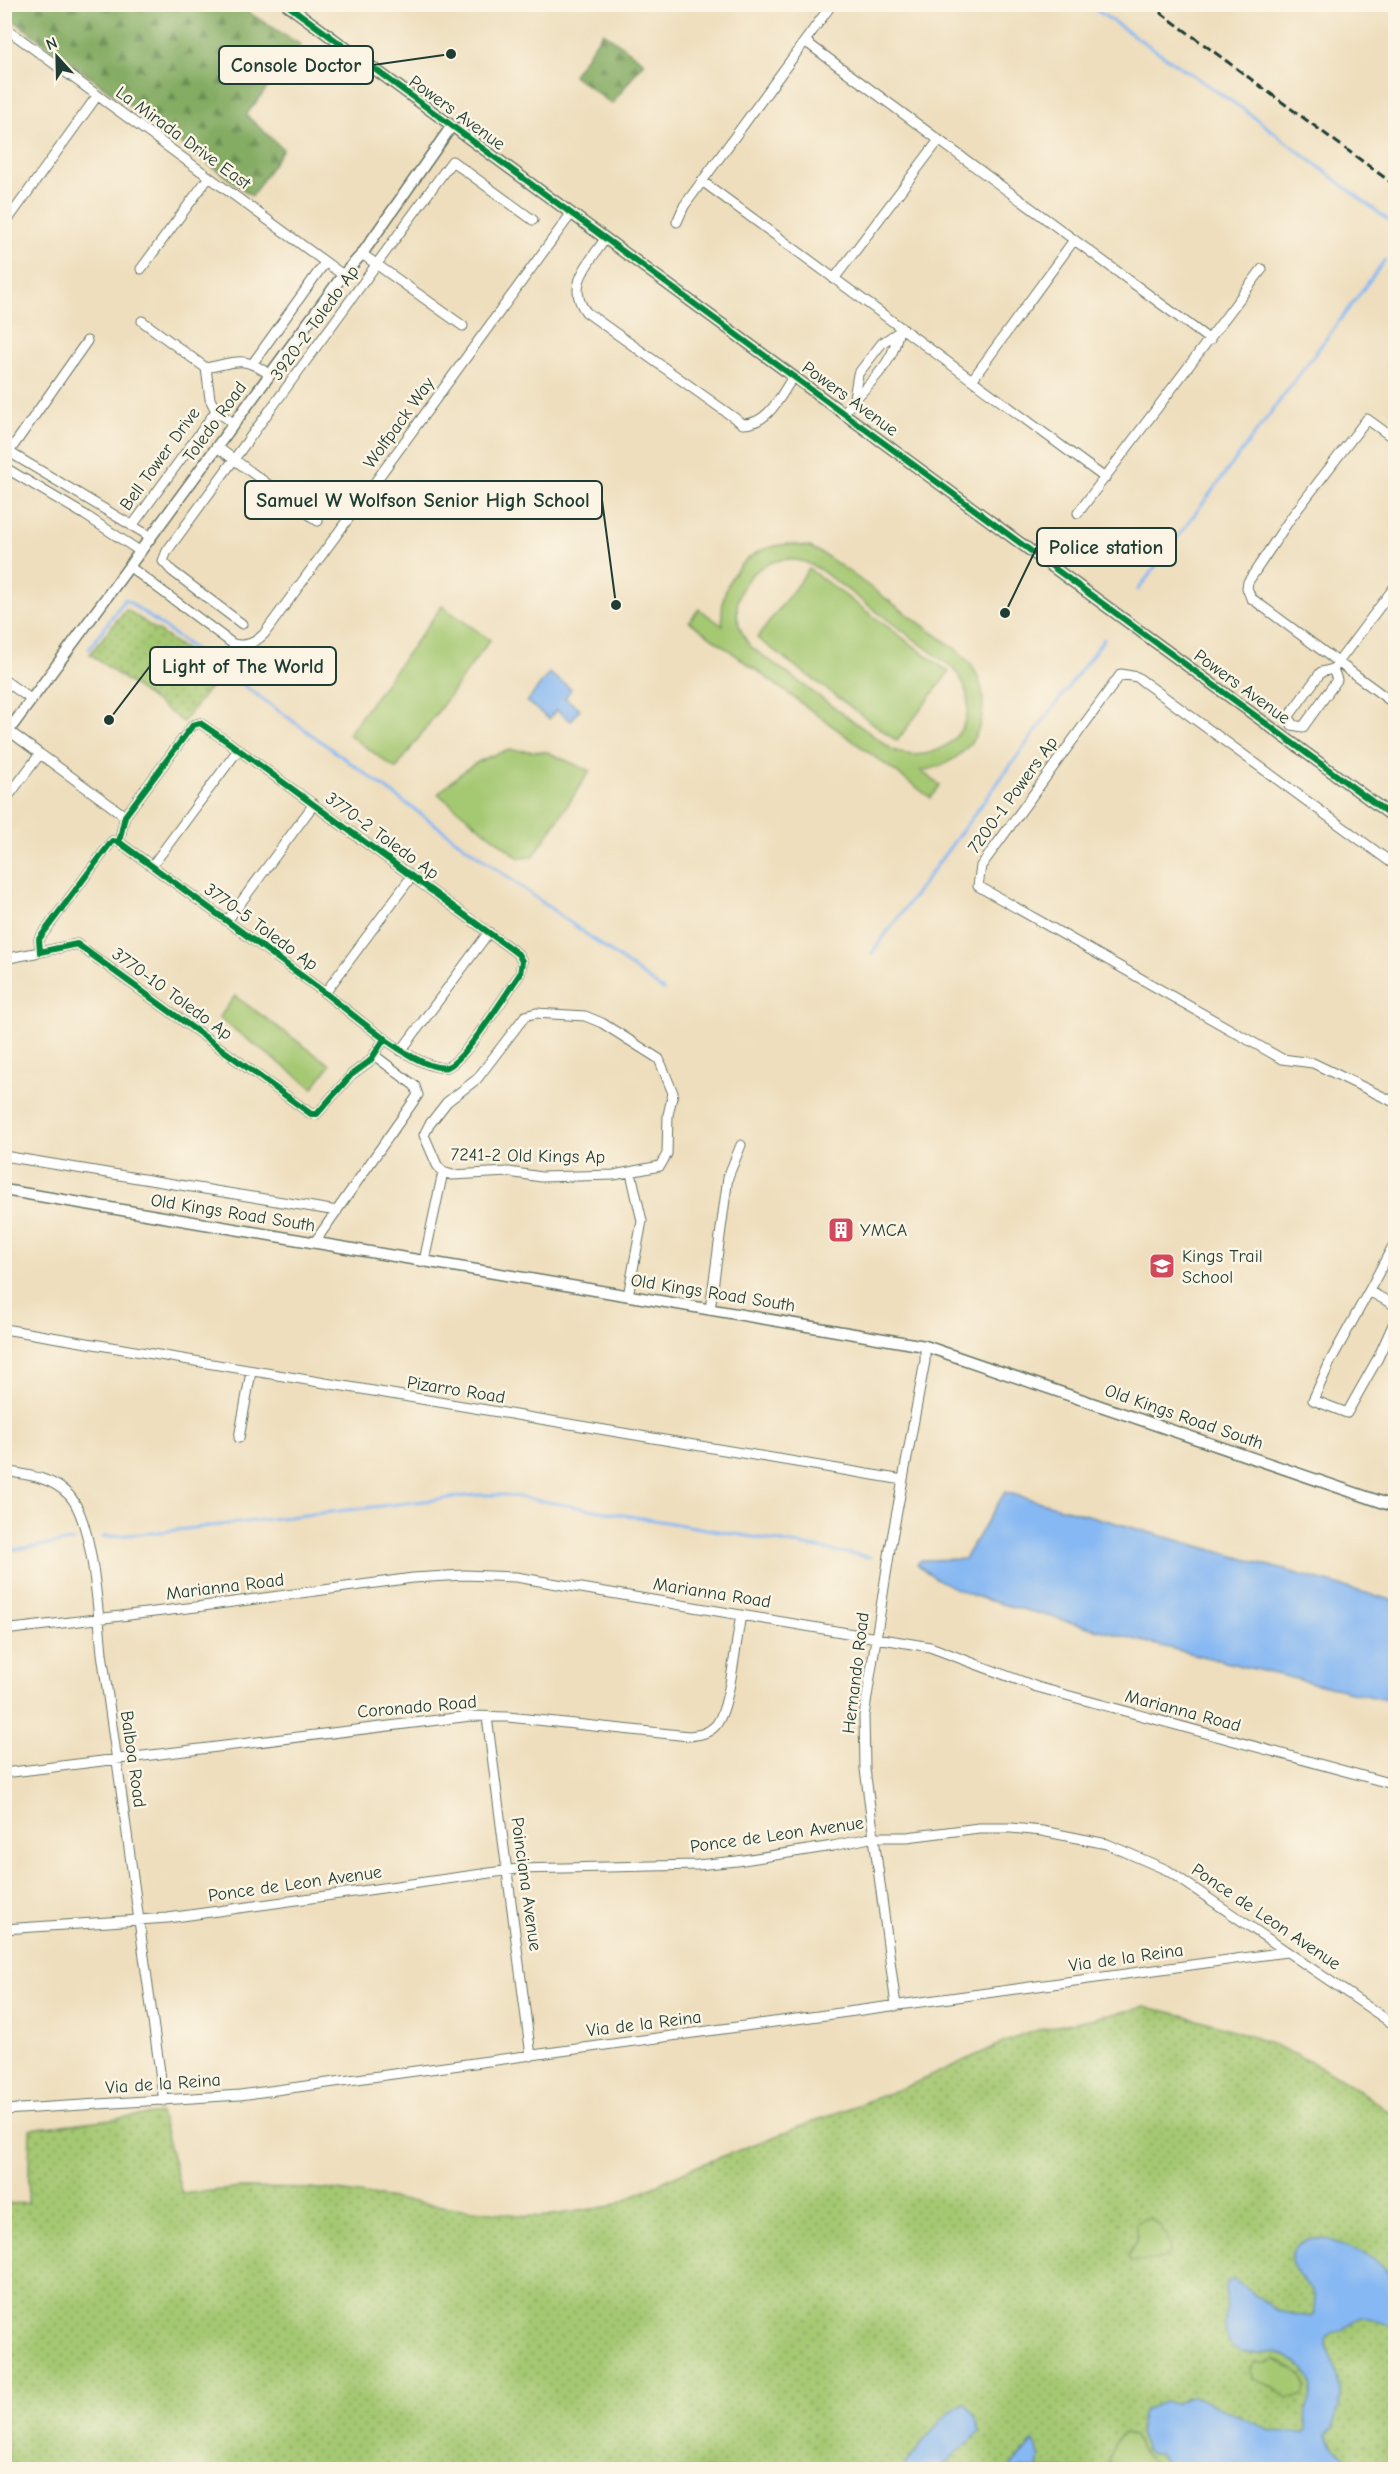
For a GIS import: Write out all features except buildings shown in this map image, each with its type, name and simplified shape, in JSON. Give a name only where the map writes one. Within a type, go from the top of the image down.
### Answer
[{"type":"street","name":"Powers Avenue","points":[[286,4],[1395,819]]},
{"type":"street","points":[[677,222],[684,206],[832,4]]},
{"type":"street","name":"La Mirada Drive East","points":[[4,27],[324,264],[343,275]]},
{"type":"street","points":[[806,42],[1209,340]]},
{"type":"street","points":[[4,225],[97,96]]},
{"type":"street","name":"Toledo Road","points":[[7,734],[343,275],[362,254],[451,127]]},
{"type":"street","points":[[834,279],[939,141]]},
{"type":"street","name":"3920-2 Toledo Ap","points":[[242,624],[172,571],[163,561],[167,551],[452,161],[533,219]]},
{"type":"street","points":[[141,269],[209,177]]},
{"type":"street","points":[[702,181],[900,331],[972,380],[1105,478]]},
{"type":"street","name":"Wolfpack Way","points":[[130,567],[233,644],[250,644],[256,641],[264,634],[571,214]]},
{"type":"street","points":[[605,239],[577,282],[579,303],[586,312],[743,424],[752,424],[766,416],[793,377]]},
{"type":"street","points":[[972,380],[1074,240]]},
{"type":"street","points":[[362,254],[463,326]]},
{"type":"street","points":[[253,363],[324,264]]},
{"type":"street","points":[[1078,513],[1262,269]]},
{"type":"street","points":[[142,321],[206,368],[242,360],[253,363],[270,375]]},
{"type":"street","points":[[843,414],[892,353],[900,331]]},
{"type":"street","points":[[854,398],[858,374],[882,343],[900,331]]},
{"type":"street","points":[[87,341],[7,450],[151,537]]},
{"type":"street","name":"Bell Tower Drive","points":[[132,526],[216,411],[210,399],[206,368]]},
{"type":"street","points":[[216,411],[235,424]]},
{"type":"street","points":[[1395,440],[1367,419],[1290,519],[1248,582],[1247,588],[1251,598],[1335,666],[1395,705]]},
{"type":"street","points":[[218,447],[318,521]]},
{"type":"street","points":[[4,467],[85,515],[141,552]]},
{"type":"street","points":[[1292,725],[1289,716],[1321,672],[1335,666],[1395,585]]},
{"type":"street","points":[[1292,725],[1303,727],[1337,680],[1335,666]]},
{"type":"street","name":"7200-1 Powers Ap","points":[[1395,866],[1137,677],[1121,674],[981,866],[978,886],[1282,1059],[1313,1063],[1395,1103]]},
{"type":"street","points":[[4,680],[32,700]]},
{"type":"street","name":"3770-2 Toledo Ap","points":[[125,816],[187,730],[200,723],[518,954],[522,961],[520,974],[460,1058],[451,1066],[444,1068],[433,1066],[401,1050]]},
{"type":"street","points":[[1284,737],[1292,725]]},
{"type":"street","points":[[4,955],[9,958],[40,952],[39,939],[112,841],[119,842],[125,816],[40,754],[7,734]]},
{"type":"street","points":[[152,866],[238,750]]},
{"type":"street","points":[[4,802],[40,754]]},
{"type":"street","points":[[227,921],[314,804]]},
{"type":"street","name":"3770-5 Toledo Ap","points":[[119,842],[385,1038]]},
{"type":"street","points":[[325,993],[412,876]]},
{"type":"street","points":[[385,1038],[401,1050],[489,932]]},
{"type":"street","name":"3770-10 Toledo Ap","points":[[40,952],[77,944],[311,1114],[317,1114],[351,1075],[374,1055],[385,1038]]},
{"type":"street","name":"7241-2 Old Kings Ap","points":[[536,1013],[559,1013],[585,1016],[602,1023],[650,1052],[659,1059],[670,1082],[673,1093],[668,1115],[667,1155],[660,1166],[631,1173],[541,1177],[509,1172],[452,1175],[443,1172],[437,1165],[424,1135],[452,1096],[477,1079],[525,1016],[536,1013]]},
{"type":"street","points":[[314,1243],[418,1095],[415,1086],[374,1055]]},
{"type":"street","points":[[710,1310],[728,1176],[741,1145]]},
{"type":"street","points":[[4,1155],[337,1211]]},
{"type":"street","points":[[424,1261],[443,1172]]},
{"type":"street","points":[[628,1296],[642,1221],[641,1208],[631,1173]]},
{"type":"street","name":"Old Kings Road South","points":[[4,1191],[925,1346],[1395,1507]]},
{"type":"street","points":[[1395,1240],[1331,1360],[1313,1400],[1347,1413],[1378,1358],[1395,1318]]},
{"type":"street","points":[[1369,1291],[1395,1306]]},
{"type":"street","name":"Pizarro Road","points":[[4,1329],[903,1480]]},
{"type":"street","name":"Hernando Road","points":[[896,2006],[863,1739],[869,1676],[925,1361],[925,1346]]},
{"type":"street","points":[[239,1438],[251,1372]]},
{"type":"street","name":"Balboa Road","points":[[4,1471],[47,1480],[69,1495],[83,1520],[133,1884],[141,1921],[164,2101]]},
{"type":"street","name":"Marianna Road","points":[[4,1630],[352,1588],[413,1578],[464,1575],[550,1582],[930,1647],[1037,1687],[1395,1785]]},
{"type":"street","name":"Coronado Road","points":[[4,1773],[446,1718],[508,1717],[689,1737],[700,1735],[715,1726],[725,1709],[741,1615]]},
{"type":"street","name":"Poinciana Avenue","points":[[487,1717],[531,2056]]},
{"type":"street","name":"Ponce de Leon Avenue","points":[[4,1929],[141,1921],[507,1870],[697,1865],[832,1846],[874,1837],[908,1837],[979,1828],[1011,1828],[1062,1834],[1107,1844],[1167,1870],[1395,2026]]},
{"type":"street","name":"Via de la Reina","points":[[4,2110],[240,2095],[1286,1952]]},
{"type":"green space","points":[[5,4],[241,5],[249,13],[301,45],[246,115],[283,149],[252,196],[5,14]]},
{"type":"green space","points":[[603,32],[644,62],[612,104],[573,75]]},
{"type":"green space","points":[[789,544],[810,547],[828,557],[949,644],[971,665],[979,680],[983,696],[981,722],[974,738],[955,758],[947,763],[921,771],[940,785],[931,798],[689,621],[699,609],[723,626],[724,595],[729,582],[747,560],[773,547]],"holes":[[[789,559],[805,562],[819,569],[953,668],[964,685],[968,703],[966,720],[958,734],[946,746],[930,753],[912,755],[893,750],[751,647],[742,633],[737,604],[748,578],[773,562]]]},
{"type":"green space","points":[[809,569],[949,672],[897,741],[757,638]]},
{"type":"green space","points":[[442,606],[490,640],[396,769],[348,734]]},
{"type":"green space","points":[[126,609],[220,674],[183,722],[90,654]]},
{"type":"green space","points":[[510,750],[547,752],[590,771],[533,857],[519,858],[438,794],[479,761]]},
{"type":"green space","points":[[235,996],[330,1065],[313,1088],[219,1018]]},
{"type":"green space","points":[[1145,2007],[1215,2024],[1283,2049],[1336,2075],[1395,2116],[1395,2469],[8,2469],[4,2369],[4,2204],[28,2203],[30,2129],[160,2113],[182,2194],[240,2188],[324,2189],[463,2209],[540,2217],[611,2206],[692,2168],[915,2083],[1025,2033]]},
{"type":"green space","points":[[1149,2218],[1164,2232],[1170,2252],[1163,2259],[1131,2262],[1128,2256],[1136,2242],[1137,2224]]},
{"type":"green space","points":[[1275,2359],[1302,2376],[1306,2388],[1302,2396],[1287,2398],[1273,2387],[1253,2379],[1250,2371],[1254,2363],[1267,2363]]},
{"type":"green space","points":[[1124,2433],[1134,2436],[1141,2451],[1155,2464],[1155,2469],[1110,2469],[1112,2449],[1117,2439]]},
{"type":"water","points":[[549,673],[571,689],[565,698],[580,709],[571,721],[556,710],[549,719],[527,702]]},
{"type":"water","points":[[1005,1492],[1395,1601],[1395,1702],[1182,1651],[1001,1604],[947,1585],[917,1564],[921,1560],[964,1559]]},
{"type":"water","points":[[1323,2238],[1358,2251],[1379,2263],[1393,2282],[1396,2294],[1395,2326],[1362,2317],[1343,2330],[1330,2334],[1326,2341],[1338,2376],[1340,2391],[1336,2421],[1326,2435],[1335,2448],[1360,2469],[1165,2469],[1165,2462],[1159,2453],[1148,2453],[1145,2449],[1140,2426],[1144,2410],[1164,2402],[1175,2404],[1186,2397],[1194,2396],[1273,2432],[1305,2432],[1306,2415],[1312,2391],[1305,2369],[1276,2352],[1247,2353],[1233,2347],[1226,2335],[1225,2327],[1226,2287],[1228,2281],[1234,2279],[1277,2311],[1310,2317],[1315,2313],[1315,2296],[1292,2265],[1291,2258],[1292,2252],[1303,2241]]},
{"type":"water","points":[[966,2403],[975,2416],[980,2432],[939,2469],[903,2469],[940,2422],[949,2413]]},
{"type":"water","points":[[1032,2442],[1035,2443],[1038,2453],[1038,2469],[1009,2469]]},
{"type":"waterway","points":[[1087,4],[1246,111],[1396,226]]},
{"type":"waterway","points":[[1138,590],[1385,260]]},
{"type":"waterway","points":[[89,649],[125,599],[663,990]]},
{"type":"waterway","points":[[871,954],[1104,639]]},
{"type":"waterway","points":[[103,1537],[475,1495],[507,1495],[870,1557]]},
{"type":"waterway","points":[[4,1551],[73,1541]]},
{"type":"railway","points":[[1149,4],[1396,186]]},
{"type":"cycle path","points":[[286,4],[1396,819]]},
{"type":"cycle path","points":[[119,842],[380,1036],[390,1043],[411,1056],[436,1067],[447,1067],[454,1062],[464,1053],[485,1025],[520,974],[522,961],[518,954],[228,742],[200,723],[193,725],[125,816],[119,842],[112,841],[39,939],[40,952],[77,944],[311,1114],[317,1114],[351,1075],[370,1061],[385,1038]]},
{"type":"place","name":"Console Doctor","points":[[451,54]]},
{"type":"place","name":"Samuel W Wolfson Senior High School","points":[[616,605]]},
{"type":"place","name":"Police station","points":[[1005,613]]},
{"type":"place","name":"Light of The World","points":[[109,720]]},
{"type":"place","name":"YMCA","points":[[841,1230]]},
{"type":"place","name":"Kings Trail School","points":[[1162,1266]]}]
